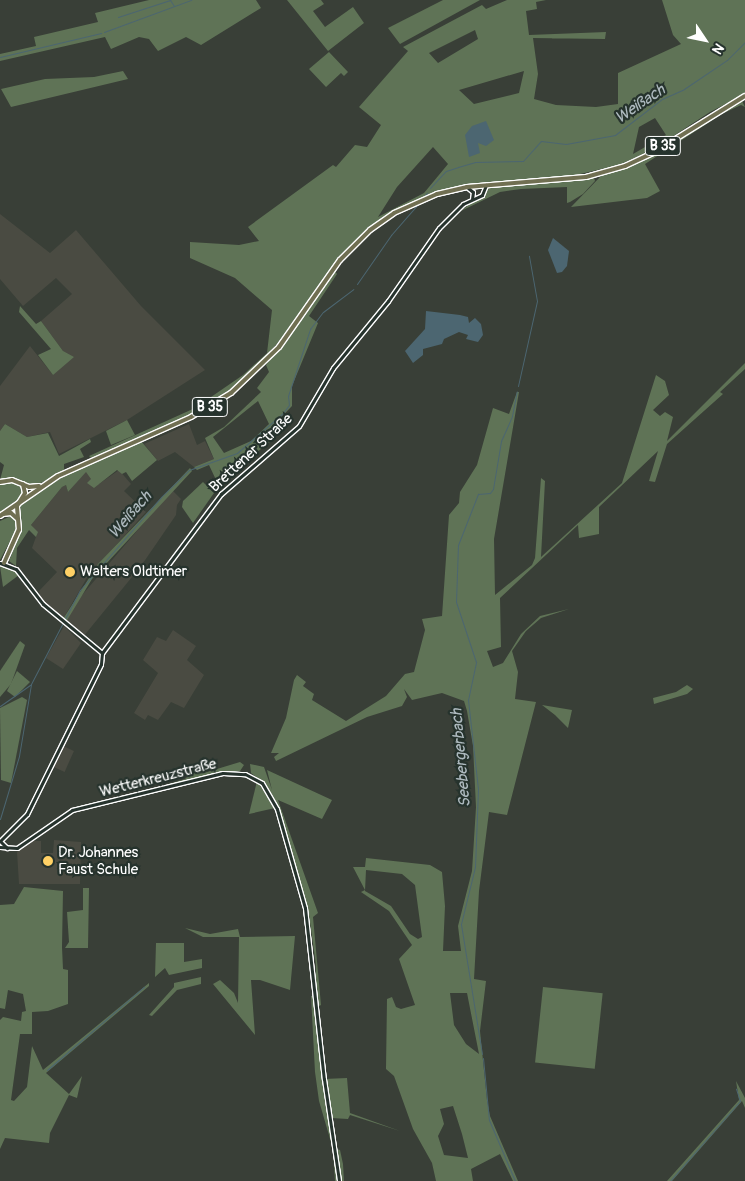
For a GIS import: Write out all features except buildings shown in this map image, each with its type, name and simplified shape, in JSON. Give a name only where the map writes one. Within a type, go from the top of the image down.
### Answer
[{"type":"main road","name":"B 35","points":[[2,515],[21,499],[70,469],[191,418],[231,393],[279,348],[319,288],[355,243],[379,224],[420,201],[468,187],[586,177],[625,166],[653,153],[745,96]]},
{"type":"main road","points":[[0,482],[12,480],[33,487],[43,485]]},
{"type":"main road","points":[[2,563],[17,535],[17,506],[25,493],[23,484]]},
{"type":"main road","points":[[2,515],[13,514],[18,519]]},
{"type":"street","name":"Brettener Straße","points":[[0,841],[27,814],[101,664],[102,653],[220,494],[289,435],[306,417],[333,368],[388,301],[439,228],[456,210],[476,197],[485,185]]},
{"type":"street","points":[[468,187],[473,192],[471,199]]},
{"type":"street","points":[[2,563],[16,569],[33,593],[63,622],[102,653]]},
{"type":"street","name":"Wetterkreuzstraße","points":[[7,849],[23,845],[65,813],[223,773],[251,776],[262,783],[272,796],[307,917],[320,1050],[340,1181]]},
{"type":"street","points":[[0,841],[7,849]]},
{"type":"street","points":[[0,847],[7,849]]},
{"type":"shaded area","points":[[0,214],[50,253],[76,230],[141,306],[205,370],[127,420],[59,454],[50,432],[27,437],[5,424],[0,431],[0,386],[30,346],[53,375],[63,351],[41,321],[72,294],[56,278],[23,306],[0,279]]},
{"type":"shaded area","points":[[189,424],[197,445],[205,441],[214,459],[194,467],[175,452],[158,461],[144,444]]},
{"type":"shaded area","points":[[119,470],[131,484],[124,491],[146,512],[88,576],[63,619],[40,599],[39,591],[57,572],[32,548],[37,534],[31,525],[62,487],[66,485],[68,492],[86,471],[99,484]]},
{"type":"shaded area","points":[[172,490],[181,499],[177,505],[176,515],[141,566],[83,637],[66,622],[77,601]]},
{"type":"shaded area","points":[[64,626],[81,643],[63,669],[46,658]]},
{"type":"shaded area","points":[[173,630],[196,646],[187,660],[204,675],[184,708],[171,702],[158,720],[148,715],[145,720],[134,713],[158,673],[143,660],[157,637],[166,641]]},
{"type":"shaded area","points":[[63,746],[74,751],[65,772],[54,767]]},
{"type":"shaded area","name":"Dr. Johannes Faust Schule","points":[[54,840],[81,842],[80,884],[19,884],[17,852],[32,841],[41,841],[41,853],[53,853]]},
{"type":"green space","points":[[149,0],[256,0],[261,8],[201,45],[186,37],[158,51],[149,39],[139,37],[111,49],[105,37],[0,61],[0,54],[36,46],[34,37],[98,22],[95,13]]},
{"type":"green space","points":[[287,0],[321,0],[324,4],[313,11],[325,27],[353,7],[364,23],[328,51]]},
{"type":"green space","points":[[443,0],[480,0],[400,44],[388,28]]},
{"type":"green space","points":[[507,0],[546,0],[536,2],[537,9],[526,11],[529,35],[606,32],[605,39],[533,38],[538,74],[534,99],[556,105],[596,107],[618,104],[618,73],[681,44],[673,35],[662,0],[745,0],[745,94],[710,112],[652,150],[619,165],[567,177],[467,185],[433,193],[378,221],[334,270],[337,274],[309,316],[318,323],[292,386],[292,406],[265,434],[271,441],[221,481],[217,482],[209,465],[197,470],[194,467],[214,459],[205,438],[224,427],[261,392],[257,388],[269,372],[266,365],[305,313],[245,379],[223,397],[190,416],[91,458],[89,456],[195,408],[243,375],[267,353],[272,310],[235,278],[190,258],[190,242],[239,245],[259,241],[248,227],[333,165],[336,167],[355,145],[367,147],[381,125],[359,107],[408,51],[403,47],[482,5],[486,9]],"holes":[[[475,30],[478,39],[438,63],[429,53]],[[524,71],[519,93],[474,104],[459,90]],[[655,118],[666,135],[633,154],[639,127]],[[433,147],[448,164],[424,193],[378,217],[397,187]],[[258,401],[269,424],[251,441],[224,453],[213,437]]]},
{"type":"green space","points":[[329,52],[348,72],[344,76],[341,73],[326,87],[309,69]]},
{"type":"green space","points":[[123,71],[128,79],[11,107],[1,89],[45,79],[94,77]]},
{"type":"green space","points":[[742,101],[745,107],[741,105],[722,114],[645,164],[660,191],[647,198],[571,207],[601,176],[652,156],[719,112]]},
{"type":"green space","points":[[594,177],[595,181],[583,194],[567,203],[567,187],[521,189],[500,192],[461,211],[491,187]]},
{"type":"green space","points":[[20,306],[36,324],[41,321],[63,351],[74,357],[53,375],[38,355],[51,349],[19,312]]},
{"type":"green space","points":[[745,363],[745,369],[720,392],[723,394],[667,444],[655,482],[649,481],[658,451],[599,507],[599,534],[579,538],[578,525],[500,598],[501,647],[487,651],[493,667],[503,663],[521,634],[540,616],[569,609],[541,618],[526,631],[512,651],[518,672],[515,699],[536,702],[507,815],[489,812],[479,891],[474,979],[486,981],[480,1031],[487,1100],[490,1116],[518,1181],[513,1181],[500,1154],[471,1169],[473,1181],[436,1181],[432,1163],[413,1129],[394,1076],[386,1069],[387,999],[392,997],[396,1007],[401,1009],[415,1005],[399,959],[412,945],[389,911],[361,892],[365,890],[353,867],[365,867],[366,858],[430,865],[442,872],[445,906],[443,951],[461,951],[458,926],[472,871],[476,807],[473,746],[464,701],[442,693],[412,700],[404,689],[407,697],[402,706],[367,717],[276,761],[274,757],[279,753],[271,753],[286,718],[294,680],[297,675],[306,682],[303,686],[314,694],[312,700],[346,721],[386,696],[405,674],[414,672],[425,630],[422,619],[442,616],[449,515],[459,503],[460,492],[477,465],[493,408],[509,414],[517,392],[519,392],[494,539],[495,595],[532,565],[535,558],[541,478],[545,481],[541,557],[622,483],[656,375],[665,381],[669,395],[653,410],[660,416],[665,412],[673,417],[667,441]],"holes":[[[366,870],[402,874],[415,885],[422,937],[418,939],[410,934],[391,906],[365,891]],[[450,993],[467,993],[479,1054],[466,1044],[454,1025]],[[453,1106],[468,1158],[444,1155],[438,1136],[444,1124],[440,1109]]]},
{"type":"green space","points":[[127,420],[135,435],[111,445],[106,431]]},
{"type":"green space","points":[[5,424],[27,437],[48,433],[59,456],[90,439],[91,442],[80,449],[84,457],[64,464],[64,471],[48,480],[33,486],[12,478],[0,480],[4,465],[0,462],[0,431]]},
{"type":"green space","points":[[141,441],[157,460],[132,481],[126,472],[122,474],[117,470],[94,488],[87,483],[91,479],[86,472],[68,492],[66,485],[62,487],[31,525],[38,532],[36,537],[29,530],[17,548],[16,566],[9,561],[22,528],[20,503],[71,472]]},
{"type":"green space","points":[[190,468],[192,471],[92,579],[66,622],[63,619],[98,564]]},
{"type":"green space","points":[[13,482],[23,489],[22,496],[0,513],[0,484]]},
{"type":"green space","points":[[203,482],[214,493],[193,523],[182,507],[183,501]]},
{"type":"green space","points":[[11,516],[17,520],[17,528],[0,560],[0,521]]},
{"type":"green space","points":[[0,566],[9,567],[19,575],[3,587]]},
{"type":"green space","points":[[20,641],[25,645],[11,684],[0,697],[0,671]]},
{"type":"green space","points":[[17,671],[30,682],[15,697],[7,691]]},
{"type":"green space","points":[[687,685],[693,689],[687,694],[654,704],[653,698],[676,692]]},
{"type":"green space","points":[[22,697],[27,700],[11,783],[1,780],[0,708]]},
{"type":"green space","points":[[542,705],[572,710],[568,728],[555,715]]},
{"type":"green space","points":[[240,762],[244,765],[240,771],[165,785],[185,779],[197,767],[207,772]]},
{"type":"green space","points":[[250,764],[264,767],[272,790],[267,770],[332,800],[322,819],[278,800],[318,913],[313,917],[321,1005],[317,1007],[324,1079],[347,1078],[350,1113],[400,1131],[350,1115],[348,1119],[331,1118],[336,1149],[340,1150],[343,1164],[344,1181],[335,1181],[333,1149],[319,1101],[315,1072],[311,996],[315,996],[316,965],[309,915],[273,796],[263,782],[251,773]]},
{"type":"green space","points":[[257,781],[275,808],[249,814]]},
{"type":"green space","points":[[24,887],[63,891],[62,947],[63,969],[68,970],[68,1004],[48,1011],[32,1012],[32,1034],[20,1034],[11,1100],[14,1101],[27,1087],[32,1046],[43,1070],[149,983],[149,986],[46,1073],[69,1094],[82,1076],[77,1098],[69,1095],[50,1133],[49,1143],[5,1138],[0,1149],[0,1020],[3,1017],[21,1021],[22,1012],[26,1011],[23,994],[8,990],[5,1009],[0,1008],[0,905],[14,904]]},
{"type":"green space","points":[[83,888],[89,888],[88,948],[65,948],[69,942],[67,912],[83,910]]},
{"type":"green space","points":[[185,928],[210,934],[238,929],[240,937],[295,936],[290,990],[260,980],[251,980],[255,1035],[213,984],[220,980],[234,993],[238,1003],[239,937],[203,937]]},
{"type":"green space","points":[[156,943],[184,943],[184,962],[202,959],[202,968],[169,975],[165,968],[155,977]]},
{"type":"green space","points":[[201,977],[201,984],[177,990],[152,1016],[149,1015],[174,987],[174,983]]},
{"type":"green space","points":[[543,987],[603,993],[595,1069],[535,1063]]},
{"type":"green space","points":[[736,1081],[745,1098],[745,1108],[742,1101],[672,1181],[667,1181],[739,1100]]},
{"type":"water","points":[[486,121],[494,140],[486,146],[478,143],[480,153],[469,157],[465,135],[472,126]]},
{"type":"water","points":[[553,238],[569,251],[567,266],[562,272],[557,273],[548,250]]},
{"type":"water","points":[[426,311],[468,317],[469,323],[475,318],[481,324],[483,335],[478,342],[466,339],[468,335],[459,332],[444,339],[442,344],[423,349],[423,355],[413,363],[405,351],[425,329]]},
{"type":"waterway","points":[[118,17],[170,0],[174,6]]},
{"type":"waterway","points":[[104,32],[191,0]]},
{"type":"waterway","points":[[0,57],[101,33]]},
{"type":"waterway","name":"Weißach","points":[[430,188],[446,171],[475,162],[523,161],[541,141],[566,144],[615,135],[662,99],[684,89],[727,60],[745,42]]},
{"type":"waterway","name":"Weißach","points":[[423,197],[427,193]]},
{"type":"waterway","name":"Weißach","points":[[357,284],[391,235],[418,204]]},
{"type":"waterway","name":"Seebergerbach","points":[[518,386],[537,301],[529,256]]},
{"type":"waterway","name":"Weißach","points":[[0,819],[19,756],[31,684],[80,590],[161,497],[189,470],[237,453],[282,414],[289,405],[288,396],[310,329],[323,312],[353,289]]},
{"type":"waterway","name":"Seebergerbach","points":[[482,1054],[461,924],[475,867],[478,789],[468,700],[476,662],[456,602],[458,545],[478,494],[490,493],[493,489],[501,441],[512,416],[517,391]]},
{"type":"waterway","points":[[0,706],[30,685]]},
{"type":"waterway","points":[[47,1070],[144,987]]},
{"type":"waterway","name":"Seebergerbach","points":[[483,1058],[489,1120],[515,1181]]},
{"type":"waterway","points":[[670,1181],[740,1101],[736,1089]]},
{"type":"place","name":"Walters Oldtimer","points":[[70,572]]},
{"type":"place","name":"Dr. Johannes Faust Schule","points":[[48,861]]}]
